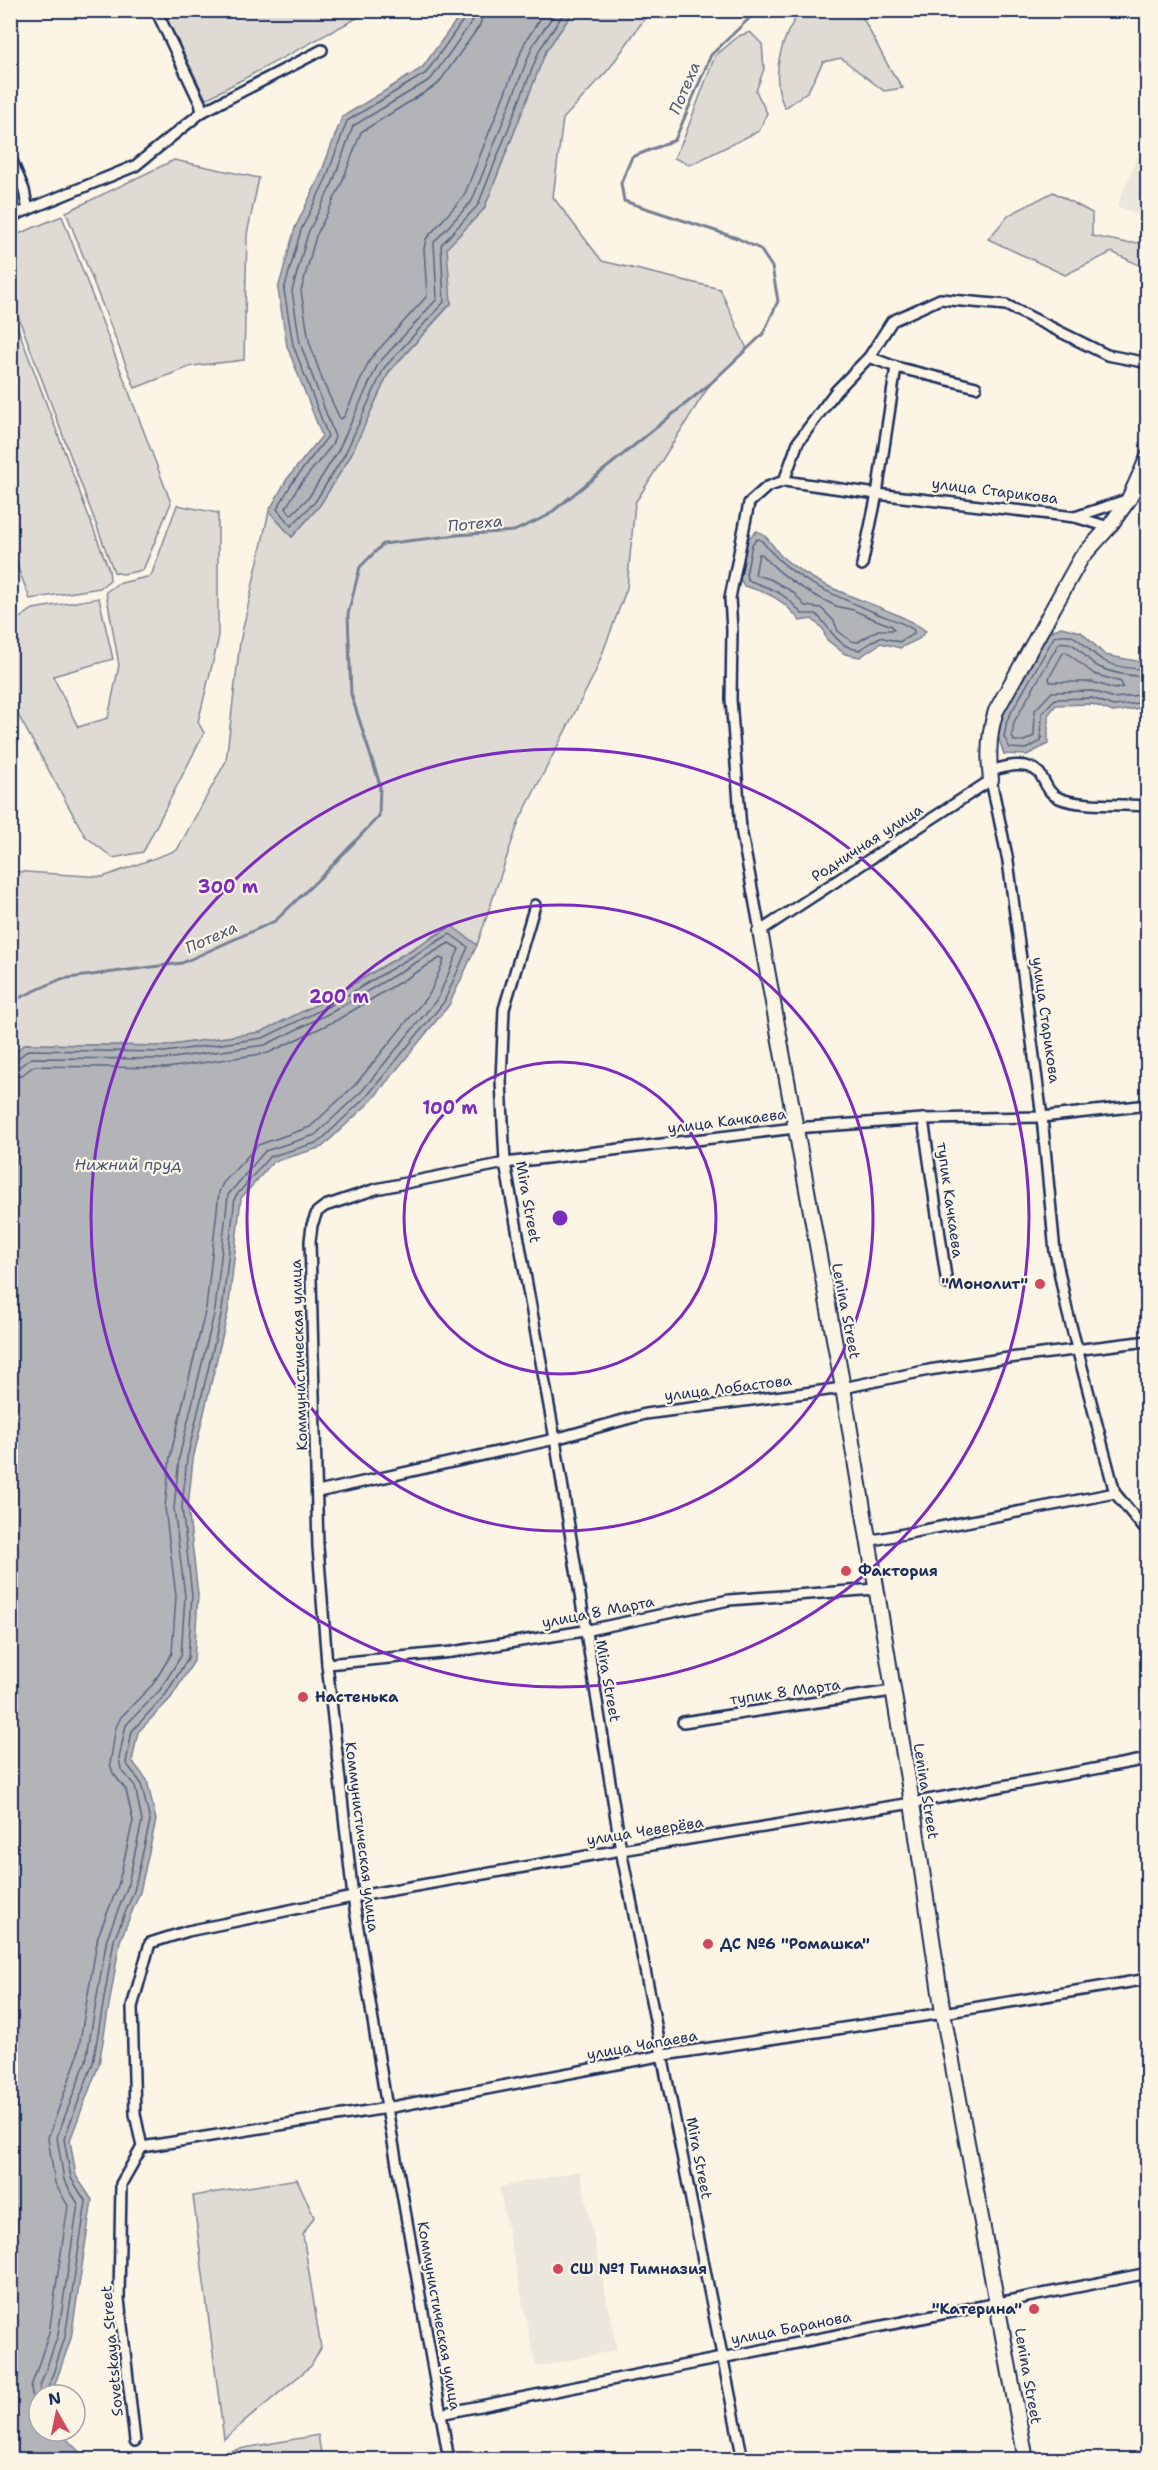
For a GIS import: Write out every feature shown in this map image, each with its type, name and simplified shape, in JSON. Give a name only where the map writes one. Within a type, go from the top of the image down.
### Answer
[{"type":"street","points":[[156,10],[200,103],[202,112]]},
{"type":"street","points":[[10,217],[135,166],[202,112],[322,50]]},
{"type":"street","points":[[10,156],[24,190],[28,210]]},
{"type":"street","points":[[760,931],[741,829],[731,699],[730,598],[749,503],[767,487],[784,481],[798,442],[836,391],[868,357],[892,321],[940,299],[1006,304],[1107,355],[1148,363]]},
{"type":"street","points":[[868,357],[896,367],[976,387]]},
{"type":"street","points":[[862,565],[877,494],[896,367]]},
{"type":"street","name":"улица Старикова","points":[[1148,457],[1130,499],[1081,558],[996,711],[990,728],[990,775],[1008,861],[1042,1117],[1055,1252],[1067,1310],[1115,1492],[1148,1533]]},
{"type":"street","name":"улица Старикова","points":[[784,481],[1075,517],[1108,527]]},
{"type":"street","points":[[1075,517],[1130,499]]},
{"type":"street","points":[[990,775],[1020,765],[1032,768],[1039,773],[1051,794],[1065,800],[1148,806]]},
{"type":"street","name":"Родничная улица","points":[[760,931],[990,775]]},
{"type":"street","name":"Mira Street","points":[[535,905],[504,1009],[501,1081],[505,1163],[555,1439],[584,1631],[621,1850],[664,2055],[743,2460]]},
{"type":"street","name":"Lenina Street","points":[[760,931],[843,1388],[912,1803],[944,2013],[1026,2460]]},
{"type":"street","name":"улица Качкаева","points":[[317,1212],[325,1206],[376,1189],[505,1163],[795,1128],[923,1119],[1042,1117],[1148,1105]]},
{"type":"street","name":"тупик Качкаева","points":[[923,1119],[947,1284]]},
{"type":"street","name":"Коммунистическая улица","points":[[317,1212],[312,1224],[310,1241],[318,1547],[327,1664],[353,1897],[387,2108],[449,2460]]},
{"type":"street","name":"улица Лобастова","points":[[318,1492],[555,1439],[655,1413],[738,1404],[843,1388],[929,1370],[1001,1359],[1079,1352],[1148,1341]]},
{"type":"street","points":[[868,1541],[1115,1492]]},
{"type":"street","name":"улица 8 Марта","points":[[327,1664],[452,1652],[584,1631],[729,1600],[876,1589]]},
{"type":"street","name":"тупик 8 Марта","points":[[683,1722],[892,1691]]},
{"type":"street","name":"улица Чеверёва","points":[[142,2147],[135,2114],[132,2007],[150,1943],[188,1931],[353,1897],[621,1850],[912,1803],[1148,1759]]},
{"type":"street","name":"улица Чапаева","points":[[142,2147],[387,2108],[664,2055],[944,2013],[1148,1979]]},
{"type":"street","name":"Sovetskaya Street","points":[[135,2441],[119,2300],[122,2184],[142,2147]]},
{"type":"street","name":"улица Баранова","points":[[440,2414],[1148,2273]]},
{"type":"shaded area","points":[[163,11],[370,11],[206,99]]},
{"type":"shaded area","points":[[574,11],[650,11],[609,69],[563,119],[553,197],[602,261],[720,289],[747,349],[710,384],[635,503],[627,588],[595,673],[519,821],[477,945],[451,926],[326,1000],[261,1032],[165,1046],[25,1044],[11,1056],[11,871],[103,877],[177,850],[226,761],[240,642],[269,511],[292,537],[320,505],[350,457],[389,372],[451,304],[446,248],[484,209],[546,51]]},
{"type":"shaded area","points":[[801,11],[859,11],[890,69],[903,88],[884,91],[841,58],[823,62],[808,91],[785,108],[778,83],[780,57],[788,32]]},
{"type":"shaded area","points":[[750,32],[762,44],[764,69],[756,91],[767,113],[759,131],[690,165],[674,158],[684,138],[715,56],[739,36]]},
{"type":"shaded area","points":[[1147,135],[1147,219],[1117,206]]},
{"type":"shaded area","points":[[174,160],[259,178],[247,234],[244,360],[192,366],[135,388],[66,212]]},
{"type":"shaded area","points":[[1053,192],[1092,213],[1092,236],[1127,243],[1147,242],[1147,269],[1112,252],[1065,275],[988,239],[1009,215]]},
{"type":"shaded area","points":[[62,216],[171,503],[143,570],[123,574],[114,572],[11,297],[11,237]]},
{"type":"shaded area","points":[[11,310],[109,570],[110,580],[100,588],[30,599],[11,550]]},
{"type":"shaded area","points":[[177,505],[218,513],[218,641],[198,722],[204,733],[143,852],[113,858],[85,836],[11,702],[11,624],[33,609],[99,598],[113,659],[53,676],[78,727],[108,718],[119,665],[106,592],[117,584],[151,576]]},
{"type":"shaded area","name":"СШ №1 Гимназия","points":[[580,2171],[617,2350],[536,2367],[499,2187]]},
{"type":"shaded area","points":[[297,2179],[314,2217],[303,2235],[321,2348],[311,2366],[224,2439],[193,2196]]},
{"type":"shaded area","points":[[318,2435],[322,2459],[183,2459]]},
{"type":"water","points":[[463,11],[574,11],[546,51],[484,209],[447,248],[451,303],[389,372],[350,457],[320,505],[292,537],[269,511],[287,479],[322,436],[287,346],[278,289],[295,228],[320,176],[342,117],[422,68]]},
{"type":"water","points":[[757,531],[767,538],[782,557],[809,576],[838,591],[898,615],[926,631],[919,639],[900,648],[881,643],[860,657],[845,654],[826,639],[823,629],[812,619],[800,621],[788,607],[775,598],[744,586],[739,577],[747,540]]},
{"type":"water","points":[[1061,627],[1081,632],[1105,655],[1147,663],[1147,707],[1113,712],[1092,704],[1056,705],[1048,715],[1048,744],[1027,755],[1004,754],[998,737],[1001,718],[1049,632]]},
{"type":"water","name":"Нижний пруд","points":[[452,926],[477,945],[449,1005],[372,1100],[322,1147],[273,1162],[241,1198],[228,1312],[193,1459],[188,1507],[198,1595],[194,1661],[171,1698],[138,1732],[132,1761],[147,1780],[156,1820],[140,1892],[120,1941],[99,2064],[70,2140],[76,2176],[92,2200],[71,2338],[55,2383],[27,2383],[27,2443],[71,2443],[86,2459],[11,2459],[11,1056],[25,1044],[165,1046],[261,1032],[326,1000]]},
{"type":"waterway","name":"Потеха","points":[[10,1002],[61,979],[182,963],[275,921],[379,816],[380,785],[351,694],[348,614],[360,567],[383,544],[514,531],[547,516],[710,384],[763,334],[778,301],[772,267],[760,249],[737,238],[624,201],[621,183],[632,157],[675,140],[711,55],[758,10]]},
{"type":"place","name":"\"Монолит\"","points":[[1040,1284]]},
{"type":"place","name":"Фактория","points":[[846,1571]]},
{"type":"place","name":"Настенька","points":[[303,1697]]},
{"type":"place","name":"ДС №6 \"Ромашка\"","points":[[708,1944]]},
{"type":"place","name":"СШ №1 Гимназия","points":[[558,2269]]},
{"type":"place","name":"\"Катерина\"","points":[[1034,2309]]}]
